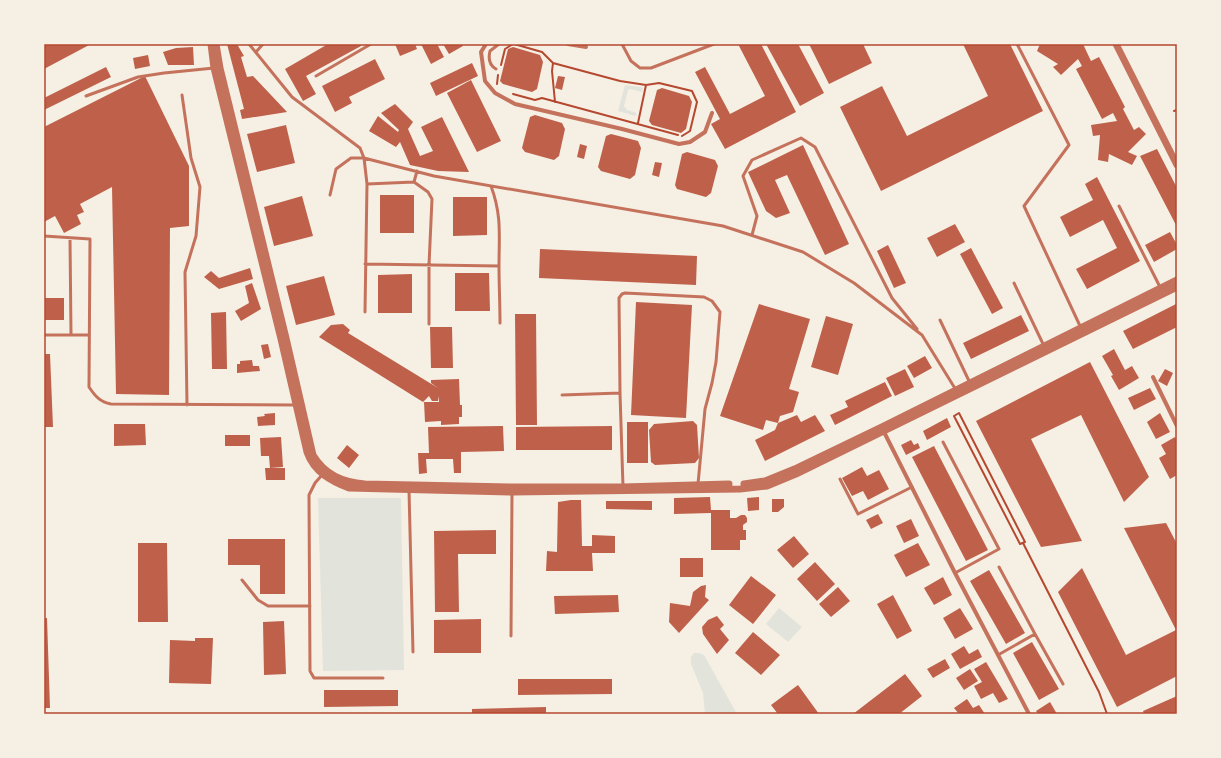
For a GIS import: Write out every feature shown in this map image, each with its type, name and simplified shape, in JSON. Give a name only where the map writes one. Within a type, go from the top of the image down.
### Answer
[{"type":"street","points":[[211,44],[214,68],[284,339]]},
{"type":"street","points":[[216,44],[220,68],[299,405],[314,455],[324,472],[353,483],[409,487],[512,490],[740,489],[767,486],[796,474],[1082,330],[1177,280]]},
{"type":"street","points":[[486,44],[481,52],[484,81],[495,93],[515,104],[615,127],[679,144],[690,142],[705,132],[712,113]]},
{"type":"street","points":[[568,44],[586,47],[584,44]]},
{"type":"street","points":[[1116,44],[1177,165]]},
{"type":"street","points":[[1121,44],[1177,155]]},
{"type":"street","points":[[1082,330],[1177,287]]},
{"type":"street","points":[[1152,377],[1177,426]]},
{"type":"street","points":[[512,490],[739,484],[765,481],[883,430],[956,390],[971,385]]},
{"type":"street","points":[[883,430],[955,573],[1029,714]]},
{"type":"lane","points":[[249,44],[292,97],[360,148],[364,158],[367,184],[365,312]]},
{"type":"lane","points":[[256,52],[262,44]]},
{"type":"lane","points":[[316,76],[371,44]]},
{"type":"lane","points":[[496,69],[490,64],[488,58],[490,51],[499,44]]},
{"type":"lane","points":[[622,44],[631,62],[640,68],[651,68],[714,44]]},
{"type":"lane","points":[[1017,44],[1069,145],[1024,206],[1082,330]]},
{"type":"lane","points":[[86,96],[138,77],[214,68]]},
{"type":"lane","points":[[182,95],[191,158],[200,187],[196,236],[185,272],[187,405]]},
{"type":"lane","points":[[752,235],[757,216],[743,176],[752,160],[801,138],[815,147],[892,298],[922,335],[956,390]]},
{"type":"lane","points":[[330,195],[336,169],[350,158],[364,158],[434,176],[723,226],[803,252],[854,283],[922,335]]},
{"type":"lane","points":[[414,182],[417,171]]},
{"type":"lane","points":[[367,184],[414,182],[428,192],[432,199],[428,265],[429,324]]},
{"type":"lane","points":[[491,186],[497,203],[500,231],[500,323]]},
{"type":"lane","points":[[1119,206],[1161,289]]},
{"type":"lane","points":[[44,236],[90,239],[89,387],[102,403],[299,405]]},
{"type":"lane","points":[[70,238],[71,335]]},
{"type":"lane","points":[[365,264],[499,266]]},
{"type":"lane","points":[[1014,283],[1046,348]]},
{"type":"lane","points":[[623,487],[620,393],[620,298],[622,294],[704,297],[712,301],[720,312],[716,362],[705,409],[698,484]]},
{"type":"lane","points":[[940,320],[971,385]]},
{"type":"lane","points":[[44,336],[89,335]]},
{"type":"lane","points":[[562,395],[620,393]]},
{"type":"lane","points":[[942,442],[999,549],[955,573]]},
{"type":"lane","points":[[324,472],[314,483],[309,495],[310,671],[314,678],[383,678]]},
{"type":"lane","points":[[840,479],[858,514],[912,487]]},
{"type":"lane","points":[[409,487],[412,652]]},
{"type":"lane","points":[[511,636],[512,490]]},
{"type":"lane","points":[[999,566],[1063,684]]},
{"type":"lane","points":[[242,580],[258,600],[268,606],[310,606]]},
{"type":"lane","points":[[998,655],[1035,634]]},
{"type":"path","points":[[498,86],[496,83],[505,49],[513,44],[542,52],[553,63],[620,82],[646,86],[659,83],[692,90],[696,102],[690,130],[682,136],[542,98],[535,100],[508,92]]},
{"type":"path","points":[[553,63],[552,71],[555,102]]},
{"type":"path","points":[[638,124],[646,86]]},
{"type":"path","points":[[1023,543],[1020,544],[1017,539],[954,416],[959,413],[1099,692],[1107,714]]},
{"type":"path","points":[[962,431],[966,428]]},
{"type":"path","points":[[964,435],[969,432]]},
{"type":"path","points":[[975,456],[980,454]]},
{"type":"path","points":[[978,461],[982,459]]},
{"type":"path","points":[[987,479],[992,477]]},
{"type":"path","points":[[998,500],[1002,498]]},
{"type":"path","points":[[1007,519],[1012,517]]},
{"type":"path","points":[[1017,539],[1022,536]]},
{"type":"shaded area","points":[[625,85],[641,87],[643,89],[642,92],[630,89],[628,90],[624,106],[627,110],[637,113],[635,116],[618,111]]},
{"type":"shaded area","points":[[318,498],[401,498],[404,670],[323,671]]},
{"type":"shaded area","points":[[779,608],[802,627],[788,642],[766,624]]},
{"type":"shaded area","points":[[694,653],[704,655],[737,714],[705,714],[703,693],[691,664],[691,657]]},
{"type":"building","points":[[48,44],[91,44],[44,69],[44,46]]},
{"type":"building","points":[[227,44],[237,44],[244,56],[241,57],[247,77],[253,76],[287,112],[242,119],[240,110],[244,109]]},
{"type":"building","points":[[328,44],[360,44],[361,46],[306,76],[316,94],[303,101],[285,69]]},
{"type":"building","points":[[395,44],[415,44],[417,49],[400,56]]},
{"type":"building","points":[[421,44],[437,44],[444,57],[431,64]]},
{"type":"building","points":[[443,44],[462,44],[463,46],[449,54]]},
{"type":"building","points":[[738,44],[761,44],[796,112],[725,149],[711,124],[720,119],[695,72],[705,67],[730,114],[765,96]]},
{"type":"building","points":[[766,44],[798,44],[824,93],[800,106]]},
{"type":"building","points":[[809,44],[863,44],[872,63],[829,84]]},
{"type":"building","points":[[963,44],[1010,44],[1043,111],[881,191],[840,107],[882,86],[907,136],[988,96]]},
{"type":"building","points":[[1040,44],[1083,44],[1091,61],[1099,57],[1125,107],[1123,109],[1134,130],[1139,127],[1146,134],[1128,152],[1137,156],[1132,165],[1109,154],[1108,162],[1098,160],[1100,135],[1093,136],[1091,125],[1117,121],[1113,113],[1102,119],[1076,69],[1082,66],[1078,59],[1061,75],[1053,67],[1058,64],[1037,51]]},
{"type":"building","points":[[193,47],[194,65],[168,65],[163,52],[176,48]]},
{"type":"building","points":[[513,47],[540,55],[543,62],[537,89],[532,92],[503,84],[500,81],[508,49]]},
{"type":"building","points":[[148,55],[150,66],[135,69],[133,58]]},
{"type":"building","points":[[375,59],[385,79],[349,97],[352,103],[335,112],[322,86]]},
{"type":"building","points":[[472,63],[478,76],[436,96],[430,83]]},
{"type":"building","points":[[106,67],[111,77],[44,110],[44,98]]},
{"type":"building","points":[[145,76],[189,166],[189,226],[170,228],[169,395],[116,394],[112,187],[80,204],[84,212],[77,215],[81,224],[64,233],[55,216],[44,222],[44,127]]},
{"type":"building","points":[[558,76],[565,77],[562,90],[555,88]]},
{"type":"building","points":[[471,80],[501,141],[477,152],[447,93]]},
{"type":"building","points":[[662,88],[689,96],[692,102],[686,129],[681,133],[652,125],[649,121],[657,90]]},
{"type":"building","points":[[395,104],[413,122],[408,129],[420,156],[433,151],[421,127],[442,117],[469,172],[438,171],[410,165],[400,142],[396,147],[369,131],[378,116],[398,132],[399,130],[381,113]]},
{"type":"building","points":[[535,115],[562,123],[565,129],[559,156],[554,160],[525,152],[522,148],[530,117]]},
{"type":"building","points":[[286,125],[295,163],[257,172],[247,134]]},
{"type":"building","points":[[611,134],[638,141],[641,148],[635,175],[630,179],[601,171],[598,167],[606,136]]},
{"type":"building","points":[[580,144],[587,146],[584,159],[577,157]]},
{"type":"building","points":[[803,145],[849,244],[825,255],[787,175],[775,180],[790,213],[776,218],[766,211],[748,172]]},
{"type":"building","points":[[1157,149],[1177,188],[1177,227],[1140,156]]},
{"type":"building","points":[[687,152],[715,160],[718,166],[711,193],[706,197],[677,189],[675,185],[682,154]]},
{"type":"building","points":[[655,162],[662,163],[659,177],[652,175]]},
{"type":"building","points":[[1097,177],[1140,261],[1087,289],[1076,269],[1117,248],[1103,220],[1070,237],[1060,217],[1093,200],[1085,184]]},
{"type":"building","points":[[380,195],[414,195],[414,233],[380,233]]},
{"type":"building","points":[[302,196],[313,236],[274,246],[264,207]]},
{"type":"building","points":[[453,197],[487,197],[487,235],[453,236]]},
{"type":"building","points":[[955,224],[965,242],[937,257],[927,238]]},
{"type":"building","points":[[1170,232],[1177,245],[1177,249],[1154,262],[1145,245]]},
{"type":"building","points":[[888,245],[906,283],[894,288],[877,251]]},
{"type":"building","points":[[971,248],[1003,308],[992,314],[960,254]]},
{"type":"building","points":[[540,249],[697,256],[696,285],[539,278]]},
{"type":"building","points":[[250,268],[253,279],[219,289],[204,277],[211,271],[219,278]]},
{"type":"building","points":[[455,273],[489,273],[490,311],[455,311]]},
{"type":"building","points":[[412,274],[412,313],[378,313],[378,275]]},
{"type":"building","points":[[324,276],[335,315],[296,325],[286,286]]},
{"type":"building","points":[[252,283],[261,309],[241,321],[235,311],[249,303],[245,286]]},
{"type":"building","points":[[44,298],[64,298],[64,320],[44,320]]},
{"type":"building","points":[[636,302],[692,305],[686,418],[631,415]]},
{"type":"building","points":[[759,304],[810,319],[789,389],[799,392],[793,412],[780,416],[778,423],[766,420],[763,430],[720,416]]},
{"type":"building","points":[[1176,304],[1177,327],[1133,349],[1123,331]]},
{"type":"building","points":[[226,312],[227,369],[212,369],[211,313]]},
{"type":"building","points":[[515,314],[536,314],[537,425],[516,425]]},
{"type":"building","points":[[1021,315],[1029,331],[971,359],[963,343]]},
{"type":"building","points":[[826,316],[853,324],[838,375],[811,367]]},
{"type":"building","points":[[343,324],[350,330],[348,333],[438,388],[431,383],[431,380],[459,379],[462,417],[459,417],[459,424],[441,425],[441,421],[425,422],[424,402],[439,402],[439,396],[438,401],[432,401],[429,396],[423,402],[319,337],[331,325]]},
{"type":"building","points":[[430,327],[452,327],[453,368],[431,368]]},
{"type":"building","points":[[268,344],[271,357],[264,359],[261,345]]},
{"type":"building","points":[[1114,349],[1125,370],[1132,366],[1139,378],[1119,390],[1111,376],[1113,375],[1102,356]]},
{"type":"building","points":[[44,354],[50,354],[53,427],[44,427]]},
{"type":"building","points":[[925,356],[932,368],[914,378],[907,366]]},
{"type":"building","points":[[252,360],[253,366],[259,366],[260,371],[237,373],[237,364],[240,364],[240,361]]},
{"type":"building","points":[[1090,362],[1149,477],[1124,502],[1081,415],[1031,439],[1082,541],[1041,547],[976,421]]},
{"type":"building","points":[[905,369],[914,387],[895,396],[886,378]]},
{"type":"building","points":[[1165,369],[1173,373],[1167,386],[1158,381]]},
{"type":"building","points":[[885,382],[892,396],[835,425],[830,415],[848,407],[845,401]]},
{"type":"building","points":[[1150,388],[1156,399],[1134,410],[1128,398]]},
{"type":"building","points":[[275,413],[275,425],[258,426],[257,417],[265,416],[264,414]]},
{"type":"building","points":[[1160,413],[1170,432],[1156,439],[1147,422]]},
{"type":"building","points":[[797,415],[801,422],[815,415],[825,431],[765,461],[755,440],[775,430],[778,423]]},
{"type":"building","points":[[947,418],[951,427],[927,440],[923,431]]},
{"type":"building","points":[[693,421],[697,425],[699,458],[695,463],[655,465],[651,462],[649,430],[654,424]]},
{"type":"building","points":[[627,422],[648,422],[648,463],[627,463]]},
{"type":"building","points":[[114,424],[145,424],[146,445],[114,446]]},
{"type":"building","points":[[503,426],[504,451],[461,452],[461,473],[454,473],[453,459],[426,459],[427,473],[419,474],[418,453],[429,453],[428,427]]},
{"type":"building","points":[[612,426],[612,450],[516,450],[516,427]]},
{"type":"building","points":[[225,435],[250,435],[250,446],[225,446]]},
{"type":"building","points":[[281,437],[283,467],[270,468],[269,456],[261,456],[260,438]]},
{"type":"building","points":[[1175,437],[1177,442],[1177,475],[1170,479],[1159,458],[1166,454],[1161,445]]},
{"type":"building","points":[[911,440],[914,445],[918,443],[920,448],[906,455],[901,445]]},
{"type":"building","points":[[347,445],[359,455],[349,468],[337,458]]},
{"type":"building","points":[[934,446],[988,550],[966,561],[912,457]]},
{"type":"building","points":[[862,467],[867,476],[879,470],[889,489],[868,500],[863,491],[852,496],[842,478]]},
{"type":"building","points":[[265,468],[285,468],[285,480],[266,480]]},
{"type":"building","points":[[710,497],[711,510],[730,510],[730,518],[745,515],[747,518],[747,522],[743,525],[743,530],[746,530],[746,540],[740,540],[740,550],[711,550],[711,513],[674,514],[674,498]]},
{"type":"building","points":[[759,497],[759,510],[748,511],[747,498]]},
{"type":"building","points":[[772,499],[784,499],[784,507],[778,512],[772,512]]},
{"type":"building","points":[[581,500],[582,546],[592,546],[592,535],[615,536],[615,553],[592,553],[593,571],[546,571],[547,551],[557,552],[558,502]]},
{"type":"building","points":[[606,501],[652,501],[652,510],[606,509]]},
{"type":"building","points":[[878,514],[883,523],[871,529],[866,520]]},
{"type":"building","points":[[911,519],[919,536],[904,543],[896,526]]},
{"type":"building","points":[[1166,523],[1177,544],[1177,676],[1117,707],[1058,592],[1082,568],[1126,655],[1176,630],[1124,528]]},
{"type":"building","points":[[496,530],[496,554],[458,554],[459,612],[435,612],[434,531]]},
{"type":"building","points":[[794,536],[809,554],[793,568],[777,550]]},
{"type":"building","points":[[228,539],[285,539],[285,594],[260,594],[260,565],[228,565]]},
{"type":"building","points":[[138,543],[167,543],[168,622],[138,622]]},
{"type":"building","points":[[918,543],[930,565],[906,577],[894,555]]},
{"type":"building","points":[[680,558],[703,558],[703,577],[680,577]]},
{"type":"building","points":[[815,562],[835,584],[817,601],[797,579]]},
{"type":"building","points":[[989,570],[1025,633],[1006,644],[970,581]]},
{"type":"building","points":[[751,576],[776,595],[753,624],[729,605]]},
{"type":"building","points":[[943,577],[952,595],[934,605],[924,588]]},
{"type":"building","points":[[706,585],[705,597],[709,600],[679,633],[669,622],[670,603],[690,606],[693,592],[701,586]]},
{"type":"building","points":[[838,587],[850,601],[831,617],[819,604]]},
{"type":"building","points":[[618,595],[619,612],[555,614],[554,596]]},
{"type":"building","points":[[893,595],[912,631],[897,639],[877,604]]},
{"type":"building","points":[[960,608],[973,629],[955,639],[943,618]]},
{"type":"building","points":[[717,616],[724,625],[720,629],[729,640],[717,654],[703,634],[702,627],[708,620]]},
{"type":"building","points":[[44,618],[47,618],[50,708],[44,708]]},
{"type":"building","points":[[481,619],[481,653],[434,653],[434,620]]},
{"type":"building","points":[[284,621],[286,674],[264,675],[263,622]]},
{"type":"building","points":[[753,632],[780,655],[761,675],[735,653]]},
{"type":"building","points":[[195,638],[213,638],[211,684],[169,683],[170,640],[195,641]]},
{"type":"building","points":[[1032,642],[1059,689],[1039,700],[1013,653]]},
{"type":"building","points":[[964,646],[969,654],[978,649],[982,657],[960,669],[951,654]]},
{"type":"building","points":[[945,659],[950,668],[933,678],[927,669]]},
{"type":"building","points":[[986,662],[1008,699],[999,703],[993,693],[981,699],[974,686],[982,682],[974,669]]},
{"type":"building","points":[[970,669],[978,681],[964,690],[956,678]]},
{"type":"building","points":[[905,674],[922,696],[899,714],[853,714]]},
{"type":"building","points":[[518,679],[612,679],[612,694],[518,695]]},
{"type":"building","points":[[798,685],[819,714],[778,714],[771,705]]},
{"type":"building","points":[[324,690],[398,690],[398,706],[324,707]]},
{"type":"building","points":[[1177,696],[1177,714],[1144,714],[1143,711]]},
{"type":"building","points":[[967,699],[973,708],[979,705],[985,714],[959,714],[954,708]]},
{"type":"building","points":[[1050,702],[1057,714],[1038,714],[1036,711]]},
{"type":"building","points":[[546,707],[546,714],[472,714],[472,709]]}]
